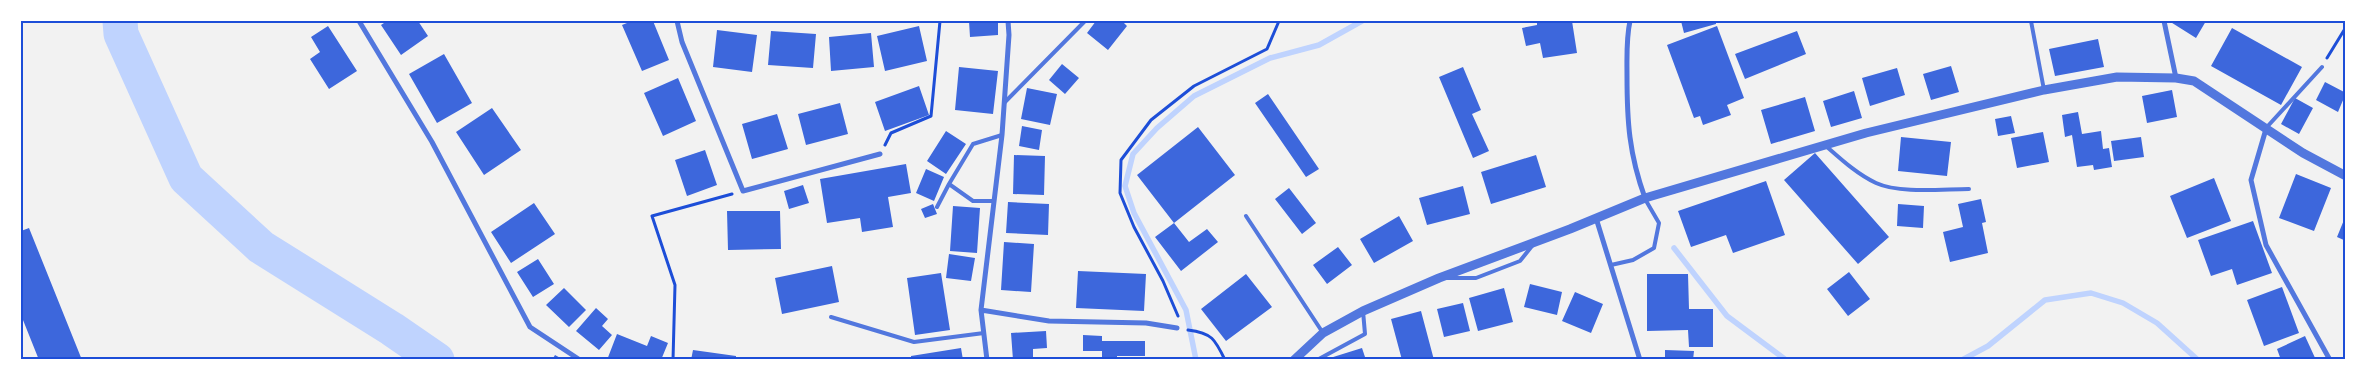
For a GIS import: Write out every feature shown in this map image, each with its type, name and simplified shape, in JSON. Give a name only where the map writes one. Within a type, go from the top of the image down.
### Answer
[{"type":"street","points":[[359,21],[432,142],[530,327],[580,360]]},
{"type":"street","points":[[677,21],[682,42],[743,191],[880,154]]},
{"type":"street","points":[[987,360],[981,310],[1002,135],[1009,35],[1008,21]]},
{"type":"street","points":[[1630,21],[1627,57],[1629,144],[1635,170],[1645,198]]},
{"type":"street","points":[[2164,21],[2176,78]]},
{"type":"street","points":[[1294,360],[1323,333],[1363,311],[1439,278],[1645,198],[1866,133],[2044,90],[2116,77],[2194,80],[2304,153],[2346,176]]},
{"type":"street","points":[[2266,128],[2251,180],[2266,245],[2330,360]]},
{"type":"street","points":[[1596,218],[1640,360]]},
{"type":"street","points":[[981,310],[1049,321],[1146,323],[1177,328]]},
{"type":"lane","points":[[1005,102],[1085,21]]},
{"type":"lane","points":[[2030,21],[2044,90]]},
{"type":"lane","points":[[2266,128],[2322,67]]},
{"type":"lane","points":[[938,207],[949,184],[973,144],[1002,135]]},
{"type":"lane","points":[[1826,146],[1854,171],[1878,184],[1905,188],[1970,189]]},
{"type":"lane","points":[[949,184],[973,201],[994,201]]},
{"type":"lane","points":[[1611,265],[1633,260],[1654,248],[1658,223],[1645,198]]},
{"type":"lane","points":[[1246,216],[1323,333]]},
{"type":"lane","points":[[1439,278],[1476,278],[1520,261],[1535,242]]},
{"type":"lane","points":[[1317,360],[1365,334],[1363,311]]},
{"type":"lane","points":[[831,317],[914,342],[984,333]]},
{"type":"path","points":[[880,154],[891,133],[931,116],[940,21]]},
{"type":"path","points":[[1177,328],[1178,316],[1163,281],[1134,227],[1120,193],[1121,160],[1152,120],[1194,86],[1266,49],[1279,21]]},
{"type":"path","points":[[2322,67],[2346,27]]},
{"type":"path","points":[[673,360],[675,285],[652,216],[743,191]]},
{"type":"path","points":[[1204,332],[1215,340],[1225,360]]},
{"type":"building","points":[[387,21],[418,21],[428,36],[401,55],[381,25]]},
{"type":"building","points":[[632,21],[653,21],[669,60],[642,71],[622,25]]},
{"type":"building","points":[[969,21],[998,21],[998,35],[970,37]]},
{"type":"building","points":[[1096,21],[1122,21],[1127,26],[1108,50],[1087,33]]},
{"type":"building","points":[[1537,21],[1572,21],[1577,53],[1543,58],[1540,43],[1526,46],[1522,28],[1537,25]]},
{"type":"building","points":[[1681,21],[1716,21],[1716,24],[1684,33]]},
{"type":"building","points":[[2169,21],[2206,21],[2196,38]]},
{"type":"building","points":[[328,26],[357,71],[329,89],[310,59],[320,52],[311,37]]},
{"type":"building","points":[[919,26],[927,61],[885,71],[877,36]]},
{"type":"building","points":[[1717,26],[1744,98],[1727,105],[1731,115],[1703,125],[1700,116],[1694,118],[1667,45]]},
{"type":"building","points":[[2232,28],[2302,67],[2281,105],[2211,66]]},
{"type":"building","points":[[717,30],[757,35],[752,72],[713,67]]},
{"type":"building","points":[[771,31],[816,34],[813,68],[768,65]]},
{"type":"building","points":[[1797,31],[1806,54],[1745,79],[1735,54]]},
{"type":"building","points":[[871,33],[874,67],[831,71],[829,37]]},
{"type":"building","points":[[2098,39],[2104,67],[2055,76],[2049,49]]},
{"type":"building","points":[[444,54],[472,103],[437,123],[409,74]]},
{"type":"building","points":[[1062,64],[1079,78],[1065,94],[1049,80]]},
{"type":"building","points":[[1951,66],[1959,92],[1931,100],[1923,74]]},
{"type":"building","points":[[959,67],[998,71],[993,114],[955,110]]},
{"type":"building","points":[[1463,67],[1481,110],[1472,114],[1489,151],[1473,158],[1439,77]]},
{"type":"building","points":[[1897,68],[1905,95],[1870,106],[1862,78]]},
{"type":"building","points":[[678,78],[696,121],[663,136],[644,93]]},
{"type":"building","points":[[2325,82],[2346,93],[2338,112],[2316,100]]},
{"type":"building","points":[[919,86],[929,115],[885,131],[875,102]]},
{"type":"building","points":[[1027,88],[1057,94],[1050,125],[1021,119]]},
{"type":"building","points":[[2172,90],[2177,117],[2147,123],[2142,96]]},
{"type":"building","points":[[1854,91],[1862,118],[1831,127],[1823,101]]},
{"type":"building","points":[[1268,94],[1319,169],[1306,177],[1255,103]]},
{"type":"building","points":[[1805,97],[1815,131],[1771,144],[1761,110]]},
{"type":"building","points":[[2295,98],[2313,108],[2299,134],[2281,124]]},
{"type":"building","points":[[840,103],[848,134],[806,145],[798,114]]},
{"type":"building","points":[[492,108],[521,150],[484,175],[456,132]]},
{"type":"building","points":[[2078,112],[2082,134],[2101,131],[2103,149],[2109,148],[2112,167],[2094,170],[2093,165],[2077,167],[2072,135],[2065,137],[2062,115]]},
{"type":"building","points":[[777,114],[788,149],[752,159],[742,124]]},
{"type":"building","points":[[2011,116],[2015,133],[1998,136],[1995,119]]},
{"type":"building","points":[[1022,126],[1042,130],[1039,150],[1019,146]]},
{"type":"building","points":[[1198,127],[1235,175],[1174,223],[1137,175]]},
{"type":"building","points":[[946,131],[966,144],[946,174],[927,161]]},
{"type":"building","points":[[2043,132],[2049,162],[2017,168],[2011,138]]},
{"type":"building","points":[[1901,137],[1951,142],[1947,176],[1898,171]]},
{"type":"building","points":[[2141,137],[2144,157],[2114,161],[2111,141]]},
{"type":"building","points":[[705,150],[717,185],[687,196],[675,160]]},
{"type":"building","points":[[1815,153],[1889,237],[1858,264],[1784,180]]},
{"type":"building","points":[[1014,155],[1045,156],[1044,195],[1013,194]]},
{"type":"building","points":[[1536,155],[1546,187],[1491,204],[1481,172]]},
{"type":"building","points":[[906,164],[911,193],[888,197],[893,227],[862,232],[860,218],[827,223],[820,179]]},
{"type":"building","points":[[926,169],[944,177],[934,201],[916,193]]},
{"type":"building","points":[[2296,174],[2331,188],[2314,231],[2279,218]]},
{"type":"building","points":[[2214,178],[2231,221],[2187,238],[2170,196]]},
{"type":"building","points":[[1766,181],[1785,235],[1733,253],[1726,235],[1691,247],[1678,211]]},
{"type":"building","points":[[803,185],[809,203],[789,209],[784,191]]},
{"type":"building","points":[[1463,186],[1470,214],[1427,225],[1419,198]]},
{"type":"building","points":[[1289,188],[1316,223],[1302,234],[1275,199]]},
{"type":"building","points":[[1981,199],[1986,222],[1982,223],[1988,253],[1950,262],[1943,232],[1963,227],[1958,204]]},
{"type":"building","points":[[1008,202],[1049,204],[1048,235],[1006,233]]},
{"type":"building","points":[[534,203],[555,234],[511,263],[491,232]]},
{"type":"building","points":[[933,204],[937,214],[925,218],[921,209]]},
{"type":"building","points":[[1898,204],[1924,206],[1923,228],[1897,226]]},
{"type":"building","points":[[953,206],[980,208],[977,253],[950,251]]},
{"type":"building","points":[[727,211],[780,211],[781,249],[728,250]]},
{"type":"building","points":[[2346,215],[2346,241],[2337,237]]},
{"type":"building","points":[[1399,216],[1413,241],[1374,263],[1360,239]]},
{"type":"building","points":[[2253,221],[2272,273],[2237,285],[2232,269],[2211,276],[2198,240]]},
{"type":"building","points":[[1174,223],[1189,242],[1207,229],[1218,242],[1181,271],[1155,237]]},
{"type":"building","points":[[29,228],[82,360],[39,360],[21,315],[21,231]]},
{"type":"building","points":[[1004,242],[1034,244],[1031,292],[1001,290]]},
{"type":"building","points":[[1338,247],[1352,265],[1327,284],[1313,265]]},
{"type":"building","points":[[949,254],[975,258],[971,281],[946,278]]},
{"type":"building","points":[[538,259],[554,284],[533,297],[517,272]]},
{"type":"building","points":[[832,266],[839,302],[782,314],[775,278]]},
{"type":"building","points":[[1078,271],[1146,274],[1144,311],[1076,308]]},
{"type":"building","points":[[1849,272],[1870,299],[1848,316],[1827,289]]},
{"type":"building","points":[[941,273],[950,330],[915,335],[907,278]]},
{"type":"building","points":[[1246,274],[1272,307],[1226,341],[1201,309]]},
{"type":"building","points":[[1647,274],[1688,274],[1689,309],[1713,309],[1713,347],[1689,347],[1688,330],[1647,331]]},
{"type":"building","points":[[1530,284],[1562,292],[1557,315],[1524,307]]},
{"type":"building","points":[[2282,287],[2299,333],[2264,346],[2247,300]]},
{"type":"building","points":[[564,288],[586,310],[569,327],[546,305]]},
{"type":"building","points":[[1504,288],[1513,322],[1478,331],[1469,298]]},
{"type":"building","points":[[1575,292],[1603,304],[1591,333],[1562,321]]},
{"type":"building","points":[[1463,303],[1470,331],[1444,337],[1437,309]]},
{"type":"building","points":[[596,308],[608,319],[602,326],[612,335],[599,350],[576,331]]},
{"type":"building","points":[[1421,311],[1434,360],[1402,360],[1391,319]]},
{"type":"building","points":[[1046,331],[1047,348],[1033,349],[1033,360],[1013,360],[1011,333]]},
{"type":"building","points":[[617,334],[647,346],[651,336],[668,343],[661,360],[607,360]]},
{"type":"building","points":[[1083,335],[1102,336],[1102,341],[1145,341],[1145,356],[1117,356],[1117,360],[1102,360],[1102,351],[1083,351]]},
{"type":"building","points":[[2305,336],[2316,360],[2281,360],[2277,349]]},
{"type":"building","points":[[961,348],[963,360],[911,360],[911,356]]},
{"type":"building","points":[[1362,348],[1366,360],[1331,360],[1330,358]]},
{"type":"building","points":[[693,350],[736,356],[736,360],[691,360]]},
{"type":"building","points":[[1665,350],[1694,351],[1693,360],[1665,360]]},
{"type":"building","points":[[555,355],[564,360],[552,360]]},
{"type":"waterway","points":[[120,21],[121,34],[186,178],[261,247],[392,329],[437,360]]},
{"type":"waterway","points":[[1196,360],[1186,310],[1134,213],[1125,186],[1133,154],[1157,128],[1194,96],[1270,58],[1319,45],[1362,21]]},
{"type":"waterway","points":[[1674,248],[1727,316],[1786,360]]},
{"type":"waterway","points":[[1962,360],[1988,346],[2045,300],[2091,293],[2123,303],[2157,323],[2198,360]]}]
